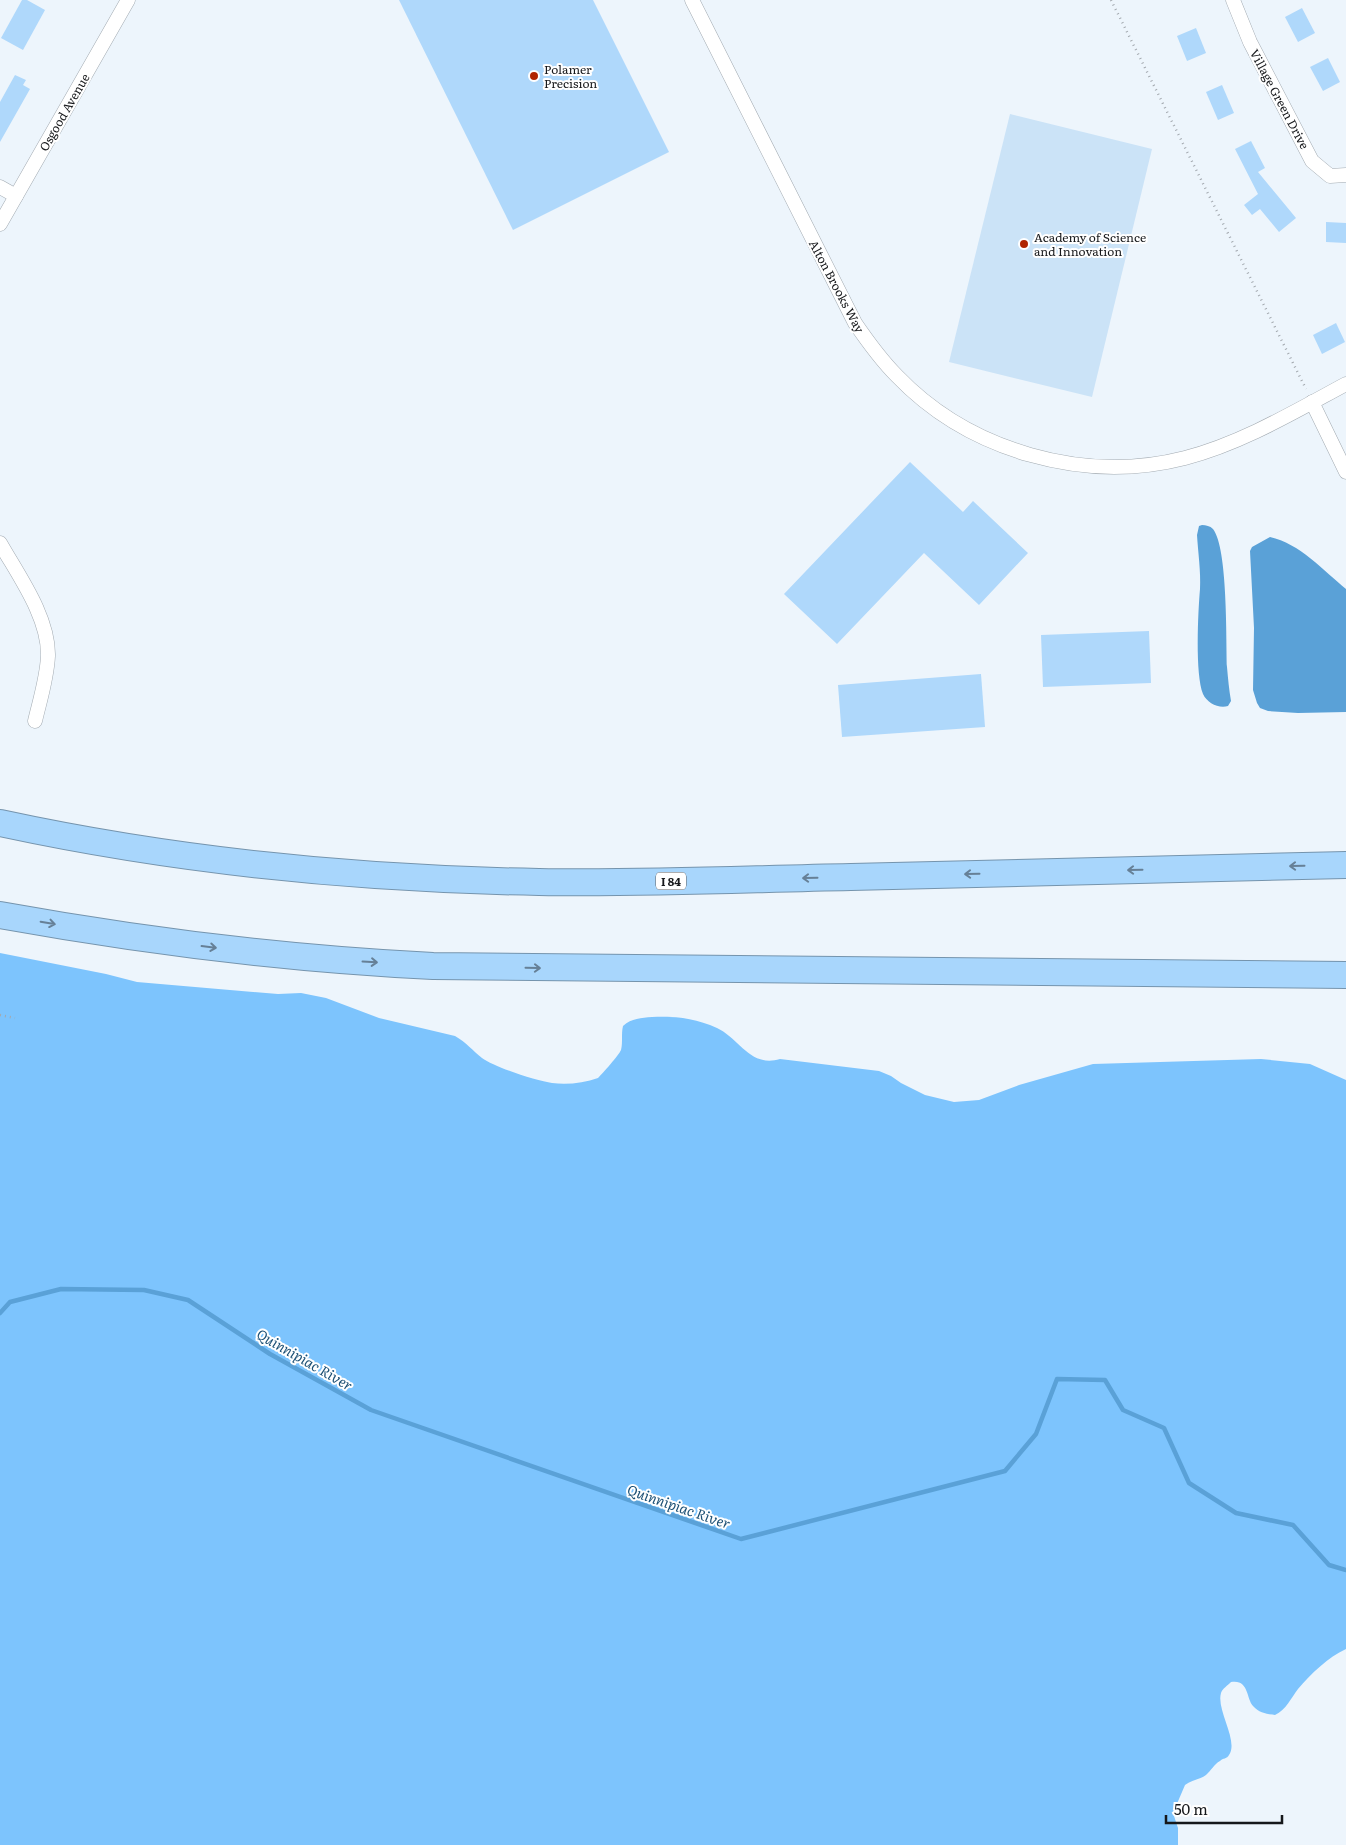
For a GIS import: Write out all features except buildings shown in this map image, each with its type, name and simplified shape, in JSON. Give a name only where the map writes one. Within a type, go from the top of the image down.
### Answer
[{"type":"highway","name":"I 84","points":[[0,823],[124,846],[247,862],[385,875],[507,881],[636,882],[1346,865]]},
{"type":"highway","points":[[0,915],[87,930],[222,949],[335,960],[433,966],[1346,976]]},
{"type":"street","name":"Osgood Avenue","points":[[0,224],[128,0]]},
{"type":"street","name":"Alton Brooks Way","points":[[692,0],[855,323],[869,344],[898,377],[946,417],[980,436],[1017,452],[1069,463],[1119,466],[1163,462],[1204,452],[1247,435],[1346,384]]},
{"type":"street","name":"Village Green Drive","points":[[1233,0],[1250,42],[1312,161],[1330,176],[1346,175]]},
{"type":"street","points":[[0,187],[16,196]]},
{"type":"street","points":[[1312,402],[1346,472]]},
{"type":"street","points":[[0,543],[38,610],[46,633],[48,656],[35,721]]},
{"type":"path","points":[[1111,0],[1312,402]]},
{"type":"path","points":[[0,1014],[15,1018]]},
{"type":"shaded area","points":[[1010,114],[1152,149],[1092,397],[949,362]]},
{"type":"shaded area","points":[[1202,525],[1213,529],[1218,539],[1224,574],[1227,667],[1231,701],[1225,707],[1207,700],[1200,685],[1198,627],[1200,569],[1197,535],[1199,526]]},
{"type":"shaded area","points":[[1270,537],[1281,540],[1301,551],[1346,589],[1346,712],[1298,713],[1268,711],[1260,708],[1257,703],[1253,690],[1254,628],[1250,551],[1252,547]]},
{"type":"shaded area","points":[[0,953],[137,982],[278,994],[301,993],[326,998],[379,1018],[455,1036],[488,1062],[526,1077],[558,1084],[575,1083],[598,1078],[621,1050],[623,1026],[630,1021],[648,1017],[677,1017],[709,1025],[725,1033],[746,1051],[761,1059],[770,1061],[780,1059],[879,1071],[925,1095],[954,1102],[979,1100],[1019,1085],[1093,1064],[1261,1059],[1310,1064],[1346,1080],[1346,1649],[1326,1661],[1314,1672],[1285,1707],[1275,1715],[1263,1713],[1255,1708],[1241,1683],[1231,1682],[1224,1689],[1220,1700],[1230,1734],[1231,1749],[1228,1756],[1216,1764],[1206,1775],[1185,1785],[1173,1813],[1178,1828],[1178,1845],[0,1845]]},
{"type":"waterway","name":"Quinnipiac River","points":[[0,1313],[10,1302],[61,1289],[144,1290],[188,1300],[270,1354],[371,1410],[741,1539],[1005,1471],[1036,1434],[1057,1379],[1105,1380],[1123,1410],[1164,1428],[1189,1483],[1236,1513],[1293,1525],[1329,1565],[1346,1570]]},
{"type":"place","name":"Polamer Precision","points":[[534,76]]},
{"type":"place","name":"Academy of Science and Innovation","points":[[1024,244]]}]
